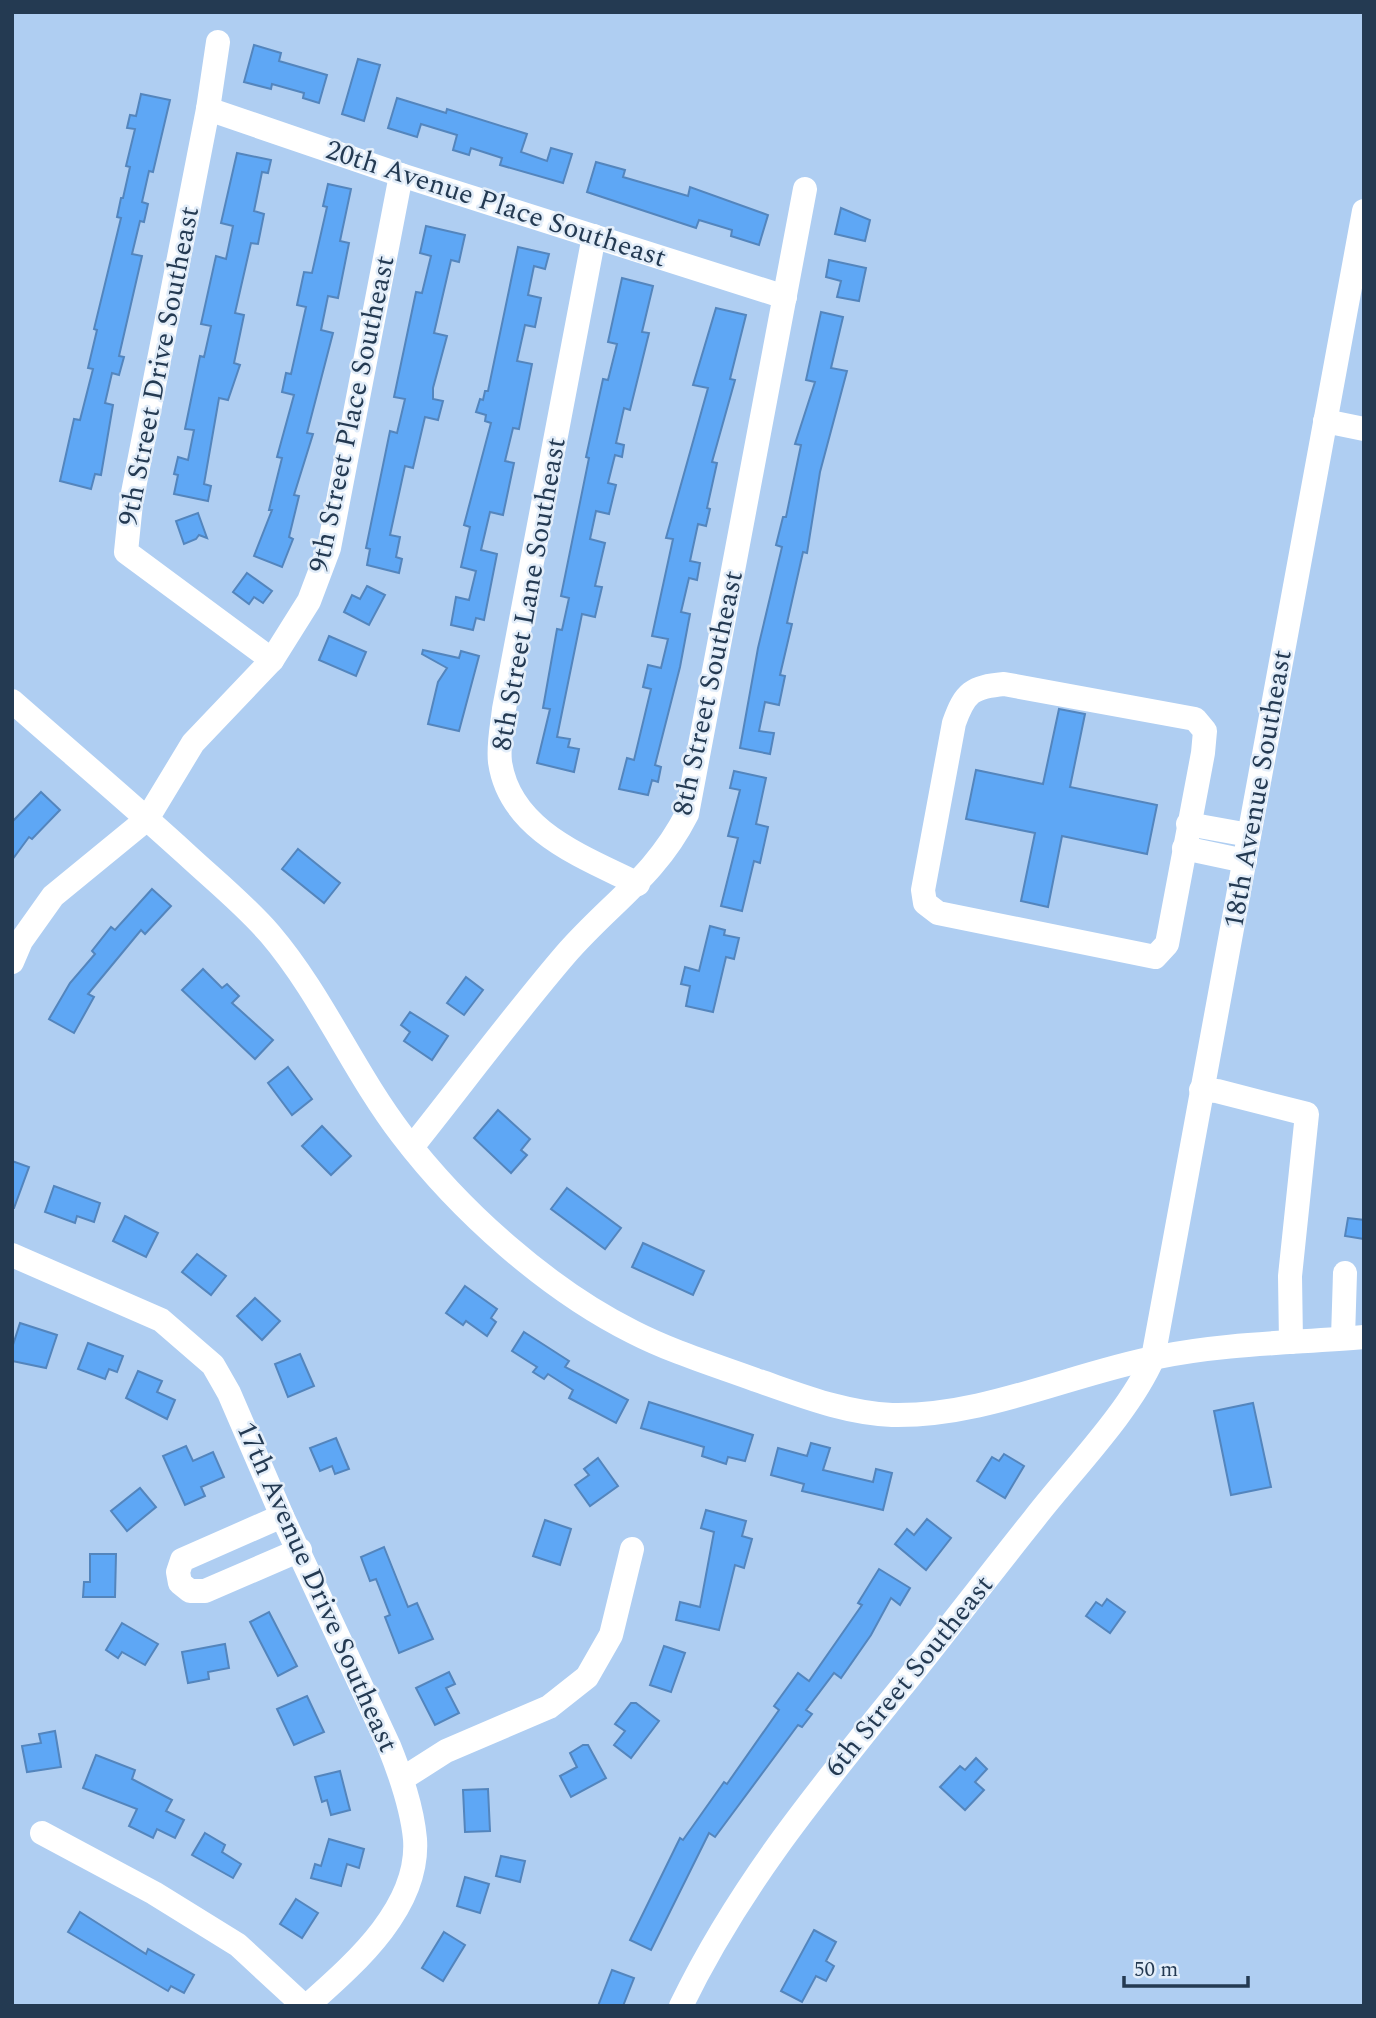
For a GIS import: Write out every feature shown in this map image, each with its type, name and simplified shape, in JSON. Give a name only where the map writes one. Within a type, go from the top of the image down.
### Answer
[{"type":"street","name":"9th Street Drive Southeast","points":[[218,42],[208,109],[131,503],[126,552],[272,660]]},
{"type":"street","name":"20th Avenue Place Southeast","points":[[208,109],[401,175],[785,297]]},
{"type":"street","name":"9th Street Place Southeast","points":[[12,962],[21,941],[52,896],[147,818],[194,743],[272,660],[309,601],[329,548],[401,175]]},
{"type":"street","name":"8th Street Southeast","points":[[412,1147],[565,955],[610,906],[638,884],[675,838],[687,814],[805,189]]},
{"type":"street","name":"18th Avenue Southeast","points":[[1153,1358],[1200,1090],[1245,861],[1363,216]]},
{"type":"street","name":"8th Street Lane Southeast","points":[[594,236],[507,695],[499,759],[511,794],[538,830],[638,884]]},
{"type":"street","points":[[1325,421],[1364,429]]},
{"type":"street","points":[[1004,684],[1195,719],[1205,731],[1188,824],[1167,944],[1155,957],[938,913],[925,903],[923,890],[954,723],[961,703],[976,687],[1004,684]]},
{"type":"street","points":[[12,701],[237,900],[293,963],[378,1101],[412,1147],[508,1246],[589,1307],[638,1335],[817,1401],[857,1412],[891,1415],[929,1413],[985,1403],[1153,1358],[1194,1351],[1354,1337],[1345,1273]]},
{"type":"street","points":[[1188,824],[1249,835]]},
{"type":"street","points":[[1184,848],[1245,861]]},
{"type":"street","points":[[1200,1090],[1264,1102],[1307,1114],[1290,1276],[1291,1342]]},
{"type":"street","name":"17th Avenue Drive Southeast","points":[[12,1255],[128,1303],[161,1320],[191,1343],[213,1365],[229,1393],[402,1779],[415,1842],[413,1866],[406,1891],[365,1950],[305,2006]]},
{"type":"street","name":"6th Street Southeast","points":[[681,2006],[720,1929],[756,1873],[834,1770],[1083,1458],[1139,1384],[1153,1358]]},
{"type":"street","points":[[282,1516],[183,1560],[178,1572],[180,1583],[190,1591],[205,1591],[300,1550]]},
{"type":"street","points":[[402,1779],[446,1751],[549,1707],[587,1677],[611,1634],[632,1549]]},
{"type":"street","points":[[42,1833],[154,1893],[239,1945],[305,2006]]},
{"type":"building","points":[[254,45],[281,53],[279,61],[327,75],[319,103],[303,98],[304,93],[272,84],[271,89],[244,82]]},
{"type":"building","points":[[358,59],[380,65],[364,121],[342,114]]},
{"type":"building","points":[[141,94],[170,100],[153,172],[149,171],[142,202],[148,204],[144,222],[140,221],[132,254],[142,256],[119,356],[124,357],[119,375],[112,373],[105,403],[113,405],[101,475],[95,474],[91,489],[60,481],[74,419],[80,420],[93,369],[88,368],[97,330],[94,329],[121,218],[117,217],[130,167],[126,166],[135,129],[127,128],[130,115],[136,116]]},
{"type":"building","points":[[397,98],[446,113],[447,109],[527,134],[521,152],[547,161],[551,148],[572,154],[563,183],[500,165],[502,158],[471,148],[469,155],[453,150],[457,135],[421,124],[417,137],[388,128]]},
{"type":"building","points":[[237,153],[271,160],[268,173],[262,172],[254,211],[264,214],[258,244],[251,243],[235,313],[244,315],[234,363],[240,365],[228,400],[219,398],[204,484],[211,486],[208,501],[174,494],[178,475],[174,474],[178,457],[188,460],[194,430],[185,429],[200,356],[204,357],[211,326],[201,324],[216,256],[226,259],[233,226],[221,223]]},
{"type":"building","points":[[596,162],[625,170],[623,177],[688,196],[690,187],[768,215],[759,245],[731,236],[732,230],[699,220],[696,228],[587,192]]},
{"type":"building","points":[[328,184],[351,189],[340,241],[349,243],[338,298],[328,296],[321,330],[333,333],[307,433],[313,434],[294,495],[299,496],[289,537],[293,539],[282,567],[254,556],[272,510],[269,510],[282,458],[277,457],[294,395],[282,392],[286,373],[291,374],[306,307],[297,305],[304,272],[312,273],[327,207],[323,206]]},
{"type":"building","points":[[841,208],[870,220],[865,241],[835,234]]},
{"type":"building","points":[[426,226],[465,235],[459,262],[451,260],[434,333],[447,336],[433,388],[433,399],[443,401],[438,420],[425,417],[413,468],[405,466],[390,535],[400,537],[396,557],[402,559],[399,573],[367,565],[370,549],[366,548],[390,431],[397,433],[405,399],[394,397],[416,292],[422,293],[431,256],[420,253]]},
{"type":"building","points":[[518,247],[549,254],[545,269],[534,266],[528,295],[541,298],[535,327],[525,325],[517,361],[532,364],[519,429],[513,428],[505,461],[514,463],[503,515],[490,512],[481,550],[497,554],[484,620],[476,618],[473,630],[451,625],[456,597],[469,600],[476,571],[461,567],[470,527],[464,525],[491,423],[485,421],[486,415],[476,412],[480,399],[483,400],[485,391],[488,391]]},
{"type":"building","points":[[829,260],[866,268],[859,301],[837,297],[841,281],[826,277]]},
{"type":"building","points":[[622,278],[653,286],[642,332],[649,333],[630,410],[624,408],[616,443],[624,445],[622,457],[615,455],[608,483],[616,485],[609,514],[596,511],[590,539],[605,543],[595,586],[602,587],[595,617],[582,614],[557,737],[570,739],[568,747],[579,749],[574,772],[537,763],[550,709],[543,708],[557,629],[562,630],[569,598],[561,596],[589,458],[586,457],[603,379],[608,380],[617,344],[608,342]]},
{"type":"building","points":[[716,308],[746,315],[730,379],[735,380],[712,462],[717,463],[707,508],[710,509],[706,526],[698,524],[690,561],[700,563],[697,580],[689,578],[681,612],[690,614],[680,667],[655,765],[661,767],[658,782],[652,780],[648,795],[619,789],[627,758],[634,760],[651,689],[643,687],[648,665],[661,668],[668,639],[652,636],[673,539],[666,538],[708,388],[693,385]]},
{"type":"building","points":[[821,312],[843,317],[831,368],[847,371],[820,472],[807,553],[803,552],[787,623],[792,624],[780,675],[785,676],[779,705],[765,702],[759,731],[774,733],[770,754],[740,748],[758,648],[782,547],[776,545],[783,517],[786,517],[801,445],[795,444],[815,382],[806,380]]},
{"type":"building","points":[[198,513],[207,538],[199,535],[184,544],[176,521]]},
{"type":"building","points":[[247,573],[272,591],[263,603],[254,597],[249,604],[233,592]]},
{"type":"building","points":[[367,586],[385,595],[369,625],[344,612],[352,595],[360,599]]},
{"type":"building","points":[[329,636],[366,652],[356,676],[319,660]]},
{"type":"building","points":[[423,650],[459,658],[461,651],[479,656],[459,731],[428,724],[438,682],[447,668],[422,654]]},
{"type":"building","points":[[1059,709],[1085,714],[1070,787],[1157,805],[1147,854],[1062,836],[1048,907],[1021,901],[1035,833],[966,819],[976,770],[1043,784]]},
{"type":"building","points":[[734,771],[766,778],[756,824],[768,827],[760,863],[754,861],[742,911],[721,906],[738,838],[728,836],[740,790],[730,788]]},
{"type":"building","points":[[41,792],[60,810],[32,839],[29,837],[12,860],[12,822]]},
{"type":"building","points":[[298,849],[340,883],[324,903],[282,869]]},
{"type":"building","points":[[152,889],[171,906],[145,934],[141,930],[88,994],[94,997],[74,1033],[49,1019],[70,983],[95,954],[92,951],[111,927],[115,930]]},
{"type":"building","points":[[710,926],[725,930],[724,935],[739,938],[734,959],[726,957],[713,1012],[686,1006],[690,986],[681,984],[685,967],[699,971]]},
{"type":"building","points":[[203,969],[222,988],[227,984],[239,996],[232,1003],[273,1040],[255,1059],[182,990]]},
{"type":"building","points":[[466,977],[483,990],[464,1015],[447,1003]]},
{"type":"building","points":[[410,1012],[448,1036],[432,1060],[404,1041],[410,1032],[401,1025]]},
{"type":"building","points":[[288,1067],[312,1099],[292,1115],[268,1083]]},
{"type":"building","points":[[498,1110],[530,1139],[521,1150],[527,1155],[511,1173],[474,1138]]},
{"type":"building","points":[[322,1126],[351,1156],[331,1175],[302,1146]]},
{"type":"building","points":[[12,1161],[29,1167],[14,1208],[12,1208]]},
{"type":"building","points":[[54,1186],[100,1203],[94,1222],[77,1216],[75,1223],[45,1212]]},
{"type":"building","points":[[567,1188],[621,1228],[605,1249],[551,1209]]},
{"type":"building","points":[[125,1216],[158,1233],[146,1257],[113,1241]]},
{"type":"building","points":[[1348,1218],[1364,1220],[1364,1239],[1345,1236]]},
{"type":"building","points":[[643,1243],[704,1271],[693,1295],[632,1267]]},
{"type":"building","points":[[197,1254],[226,1276],[211,1295],[182,1272]]},
{"type":"building","points":[[465,1286],[497,1309],[491,1318],[496,1322],[487,1336],[466,1321],[463,1325],[446,1313]]},
{"type":"building","points":[[255,1298],[280,1321],[262,1340],[237,1316]]},
{"type":"building","points":[[20,1323],[57,1335],[46,1368],[12,1361],[12,1348]]},
{"type":"building","points":[[524,1332],[569,1361],[565,1367],[628,1400],[616,1423],[569,1398],[573,1390],[548,1374],[544,1379],[533,1372],[537,1367],[512,1351]]},
{"type":"building","points":[[88,1343],[123,1356],[117,1372],[109,1369],[105,1379],[78,1369]]},
{"type":"building","points":[[300,1354],[314,1386],[288,1397],[275,1364]]},
{"type":"building","points":[[138,1371],[162,1381],[157,1392],[175,1400],[167,1419],[126,1398]]},
{"type":"building","points":[[649,1402],[753,1435],[745,1461],[728,1457],[726,1464],[702,1456],[704,1447],[641,1428]]},
{"type":"building","points":[[1253,1403],[1271,1487],[1231,1495],[1214,1411]]},
{"type":"building","points":[[336,1438],[349,1469],[335,1474],[332,1466],[320,1471],[310,1448]]},
{"type":"building","points":[[811,1443],[830,1448],[823,1470],[873,1482],[876,1469],[892,1473],[883,1510],[802,1491],[804,1484],[771,1475],[778,1448],[807,1456]]},
{"type":"building","points":[[186,1446],[193,1461],[213,1452],[224,1477],[201,1487],[205,1496],[185,1505],[163,1456]]},
{"type":"building","points":[[1004,1454],[1024,1466],[1005,1498],[977,1481],[992,1457],[999,1461]]},
{"type":"building","points":[[598,1458],[618,1486],[590,1506],[575,1485],[589,1475],[584,1469]]},
{"type":"building","points":[[140,1488],[156,1507],[127,1531],[111,1511]]},
{"type":"building","points":[[706,1510],[746,1521],[742,1536],[752,1539],[744,1568],[735,1565],[719,1630],[676,1620],[680,1602],[700,1607],[714,1532],[701,1528]]},
{"type":"building","points":[[927,1519],[951,1538],[926,1570],[895,1544],[907,1529],[914,1535]]},
{"type":"building","points":[[545,1520],[571,1529],[560,1565],[533,1556]]},
{"type":"building","points":[[384,1547],[408,1607],[417,1603],[433,1639],[399,1653],[385,1617],[390,1615],[376,1579],[370,1581],[361,1557]]},
{"type":"building","points":[[90,1554],[116,1554],[115,1597],[83,1597],[84,1582],[90,1582]]},
{"type":"building","points":[[879,1569],[910,1588],[900,1605],[891,1598],[871,1635],[841,1678],[834,1673],[806,1710],[812,1714],[802,1727],[798,1725],[715,1837],[709,1833],[651,1950],[630,1940],[680,1838],[683,1840],[724,1782],[727,1784],[779,1710],[774,1706],[798,1673],[809,1681],[862,1605],[858,1603]]},
{"type":"building","points":[[1107,1599],[1125,1612],[1110,1633],[1086,1616],[1096,1602],[1102,1606]]},
{"type":"building","points":[[269,1612],[297,1666],[278,1676],[250,1622]]},
{"type":"building","points":[[122,1623],[158,1644],[145,1665],[122,1652],[118,1658],[106,1650]]},
{"type":"building","points":[[225,1644],[229,1668],[208,1672],[209,1679],[188,1683],[182,1652]]},
{"type":"building","points":[[664,1646],[685,1653],[671,1692],[650,1685]]},
{"type":"building","points":[[449,1672],[455,1684],[446,1688],[459,1713],[435,1725],[416,1688]]},
{"type":"building","points":[[307,1696],[324,1732],[294,1745],[277,1709]]},
{"type":"building","points":[[631,1703],[636,1703],[659,1721],[631,1758],[614,1745],[625,1731],[615,1724]]},
{"type":"building","points":[[55,1731],[61,1767],[27,1772],[22,1746],[41,1743],[39,1734]]},
{"type":"building","points":[[588,1745],[606,1778],[571,1797],[560,1776],[577,1767],[570,1753]]},
{"type":"building","points":[[96,1755],[135,1770],[132,1779],[172,1800],[166,1811],[184,1820],[175,1838],[157,1829],[153,1838],[129,1826],[137,1809],[83,1788]]},
{"type":"building","points":[[976,1758],[987,1769],[975,1782],[984,1790],[965,1810],[940,1787],[960,1766],[965,1770]]},
{"type":"building","points":[[340,1771],[350,1810],[331,1815],[327,1800],[322,1802],[315,1777]]},
{"type":"building","points":[[488,1789],[490,1831],[465,1832],[463,1790]]},
{"type":"building","points":[[205,1833],[225,1845],[222,1852],[241,1864],[233,1878],[192,1855]]},
{"type":"building","points":[[329,1839],[364,1849],[359,1868],[347,1864],[341,1886],[311,1878],[315,1864],[321,1866]]},
{"type":"building","points":[[501,1856],[525,1861],[520,1882],[496,1876]]},
{"type":"building","points":[[465,1877],[489,1884],[480,1913],[457,1906]]},
{"type":"building","points":[[296,1899],[318,1913],[302,1938],[280,1924]]},
{"type":"building","points":[[80,1912],[146,1954],[148,1949],[194,1975],[184,1993],[171,1986],[168,1991],[68,1932]]},
{"type":"building","points":[[814,1930],[836,1942],[826,1961],[834,1966],[826,1981],[816,1976],[802,2002],[781,1991]]},
{"type":"building","points":[[444,1932],[465,1945],[443,1981],[422,1968]]},
{"type":"building","points":[[612,1970],[634,1978],[623,2006],[598,2006]]}]
